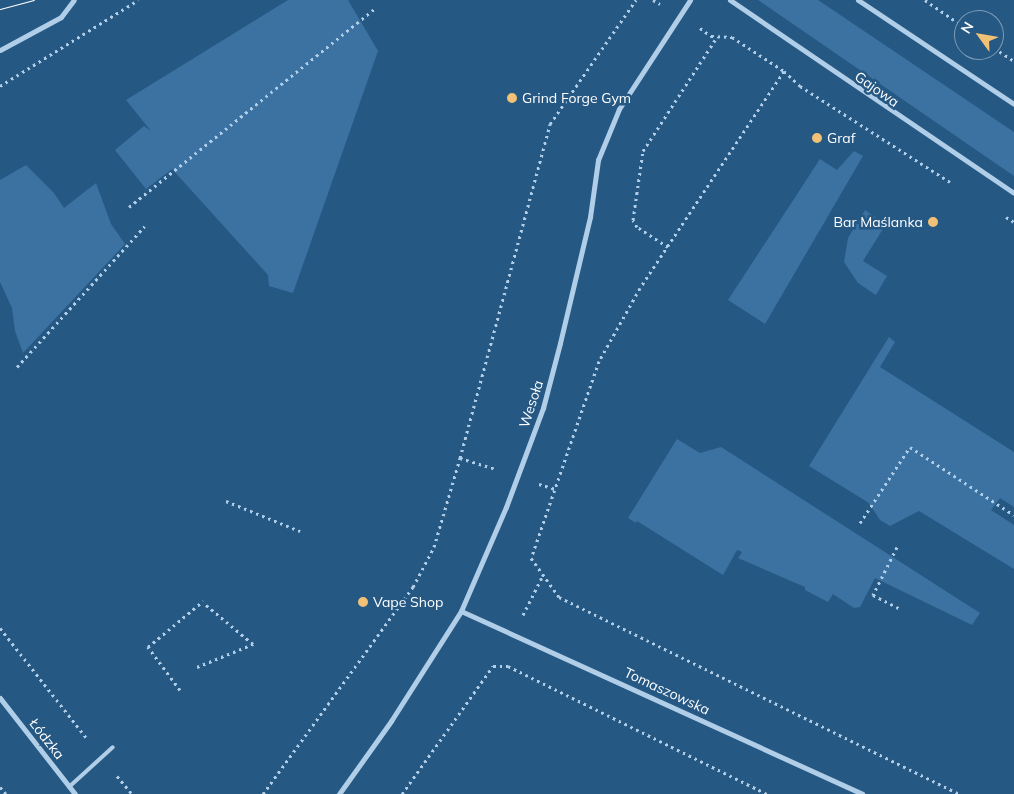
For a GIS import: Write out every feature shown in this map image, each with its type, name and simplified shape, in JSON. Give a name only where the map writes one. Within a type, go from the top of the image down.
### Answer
[{"type":"street","points":[[0,50],[61,17],[74,0]]},
{"type":"street","name":"Wesoła","points":[[340,794],[391,720],[461,611],[518,477],[543,408],[590,217],[598,160],[620,108],[690,0]]},
{"type":"street","name":"Gajowa","points":[[730,0],[1014,193]]},
{"type":"street","points":[[858,0],[1014,104]]},
{"type":"street","name":"Tomaszowska","points":[[461,611],[862,794]]},
{"type":"street","name":"Łódzka","points":[[0,698],[76,794]]},
{"type":"lane","points":[[69,787],[113,748]]},
{"type":"path","points":[[0,86],[138,0]]},
{"type":"path","points":[[263,794],[413,588],[434,547],[460,458],[550,124],[636,0]]},
{"type":"path","points":[[653,0],[711,36],[732,37],[784,71],[800,86],[959,187]]},
{"type":"path","points":[[925,0],[954,20]]},
{"type":"path","points":[[129,207],[374,10]]},
{"type":"path","points":[[668,247],[636,227],[633,220],[643,151],[718,36]]},
{"type":"path","points":[[784,71],[668,247],[599,361],[531,558],[559,597],[960,794]]},
{"type":"path","points":[[998,212],[1014,222]]},
{"type":"path","points":[[17,367],[145,226]]},
{"type":"path","points":[[860,523],[910,447],[1014,515]]},
{"type":"path","points":[[460,458],[555,489]]},
{"type":"path","points":[[226,501],[300,531]]},
{"type":"path","points":[[897,547],[873,596],[900,608]]},
{"type":"path","points":[[180,690],[148,647],[204,602],[253,644],[197,667]]},
{"type":"path","points":[[0,628],[132,794]]},
{"type":"path","points":[[402,794],[493,666],[508,666],[767,794]]},
{"type":"path","points":[[0,787],[6,794]]},
{"type":"shaded area","points":[[288,0],[348,0],[378,51],[293,293],[269,286],[268,275],[172,169],[146,189],[115,150],[144,126],[151,131],[126,100]]},
{"type":"shaded area","points":[[758,0],[818,0],[1014,132],[1014,176]]},
{"type":"shaded area","points":[[854,151],[863,156],[765,324],[728,300],[820,159],[837,170]]},
{"type":"shaded area","points":[[26,165],[54,193],[64,208],[96,183],[111,224],[125,244],[23,353],[15,331],[12,308],[0,282],[0,180]]},
{"type":"shaded area","points":[[865,210],[886,224],[863,261],[887,276],[876,295],[858,283],[844,262],[848,238]]},
{"type":"shaded area","points":[[889,337],[895,342],[880,367],[1014,452],[1014,507],[1000,498],[991,510],[1014,525],[1014,569],[919,511],[890,526],[880,520],[869,503],[809,466]]},
{"type":"shaded area","points":[[677,439],[700,453],[721,447],[980,613],[972,625],[875,578],[860,607],[854,608],[833,594],[828,602],[805,590],[805,587],[738,558],[742,552],[737,550],[723,575],[637,521],[636,523],[628,518]]},
{"type":"tram line","points":[[0,9],[34,0]]},
{"type":"place","name":"Grind Forge Gym","points":[[512,98]]},
{"type":"place","name":"Graf","points":[[817,138]]},
{"type":"place","name":"Bar Maślanka","points":[[933,222]]},
{"type":"place","name":"Vape Shop","points":[[363,602]]}]
